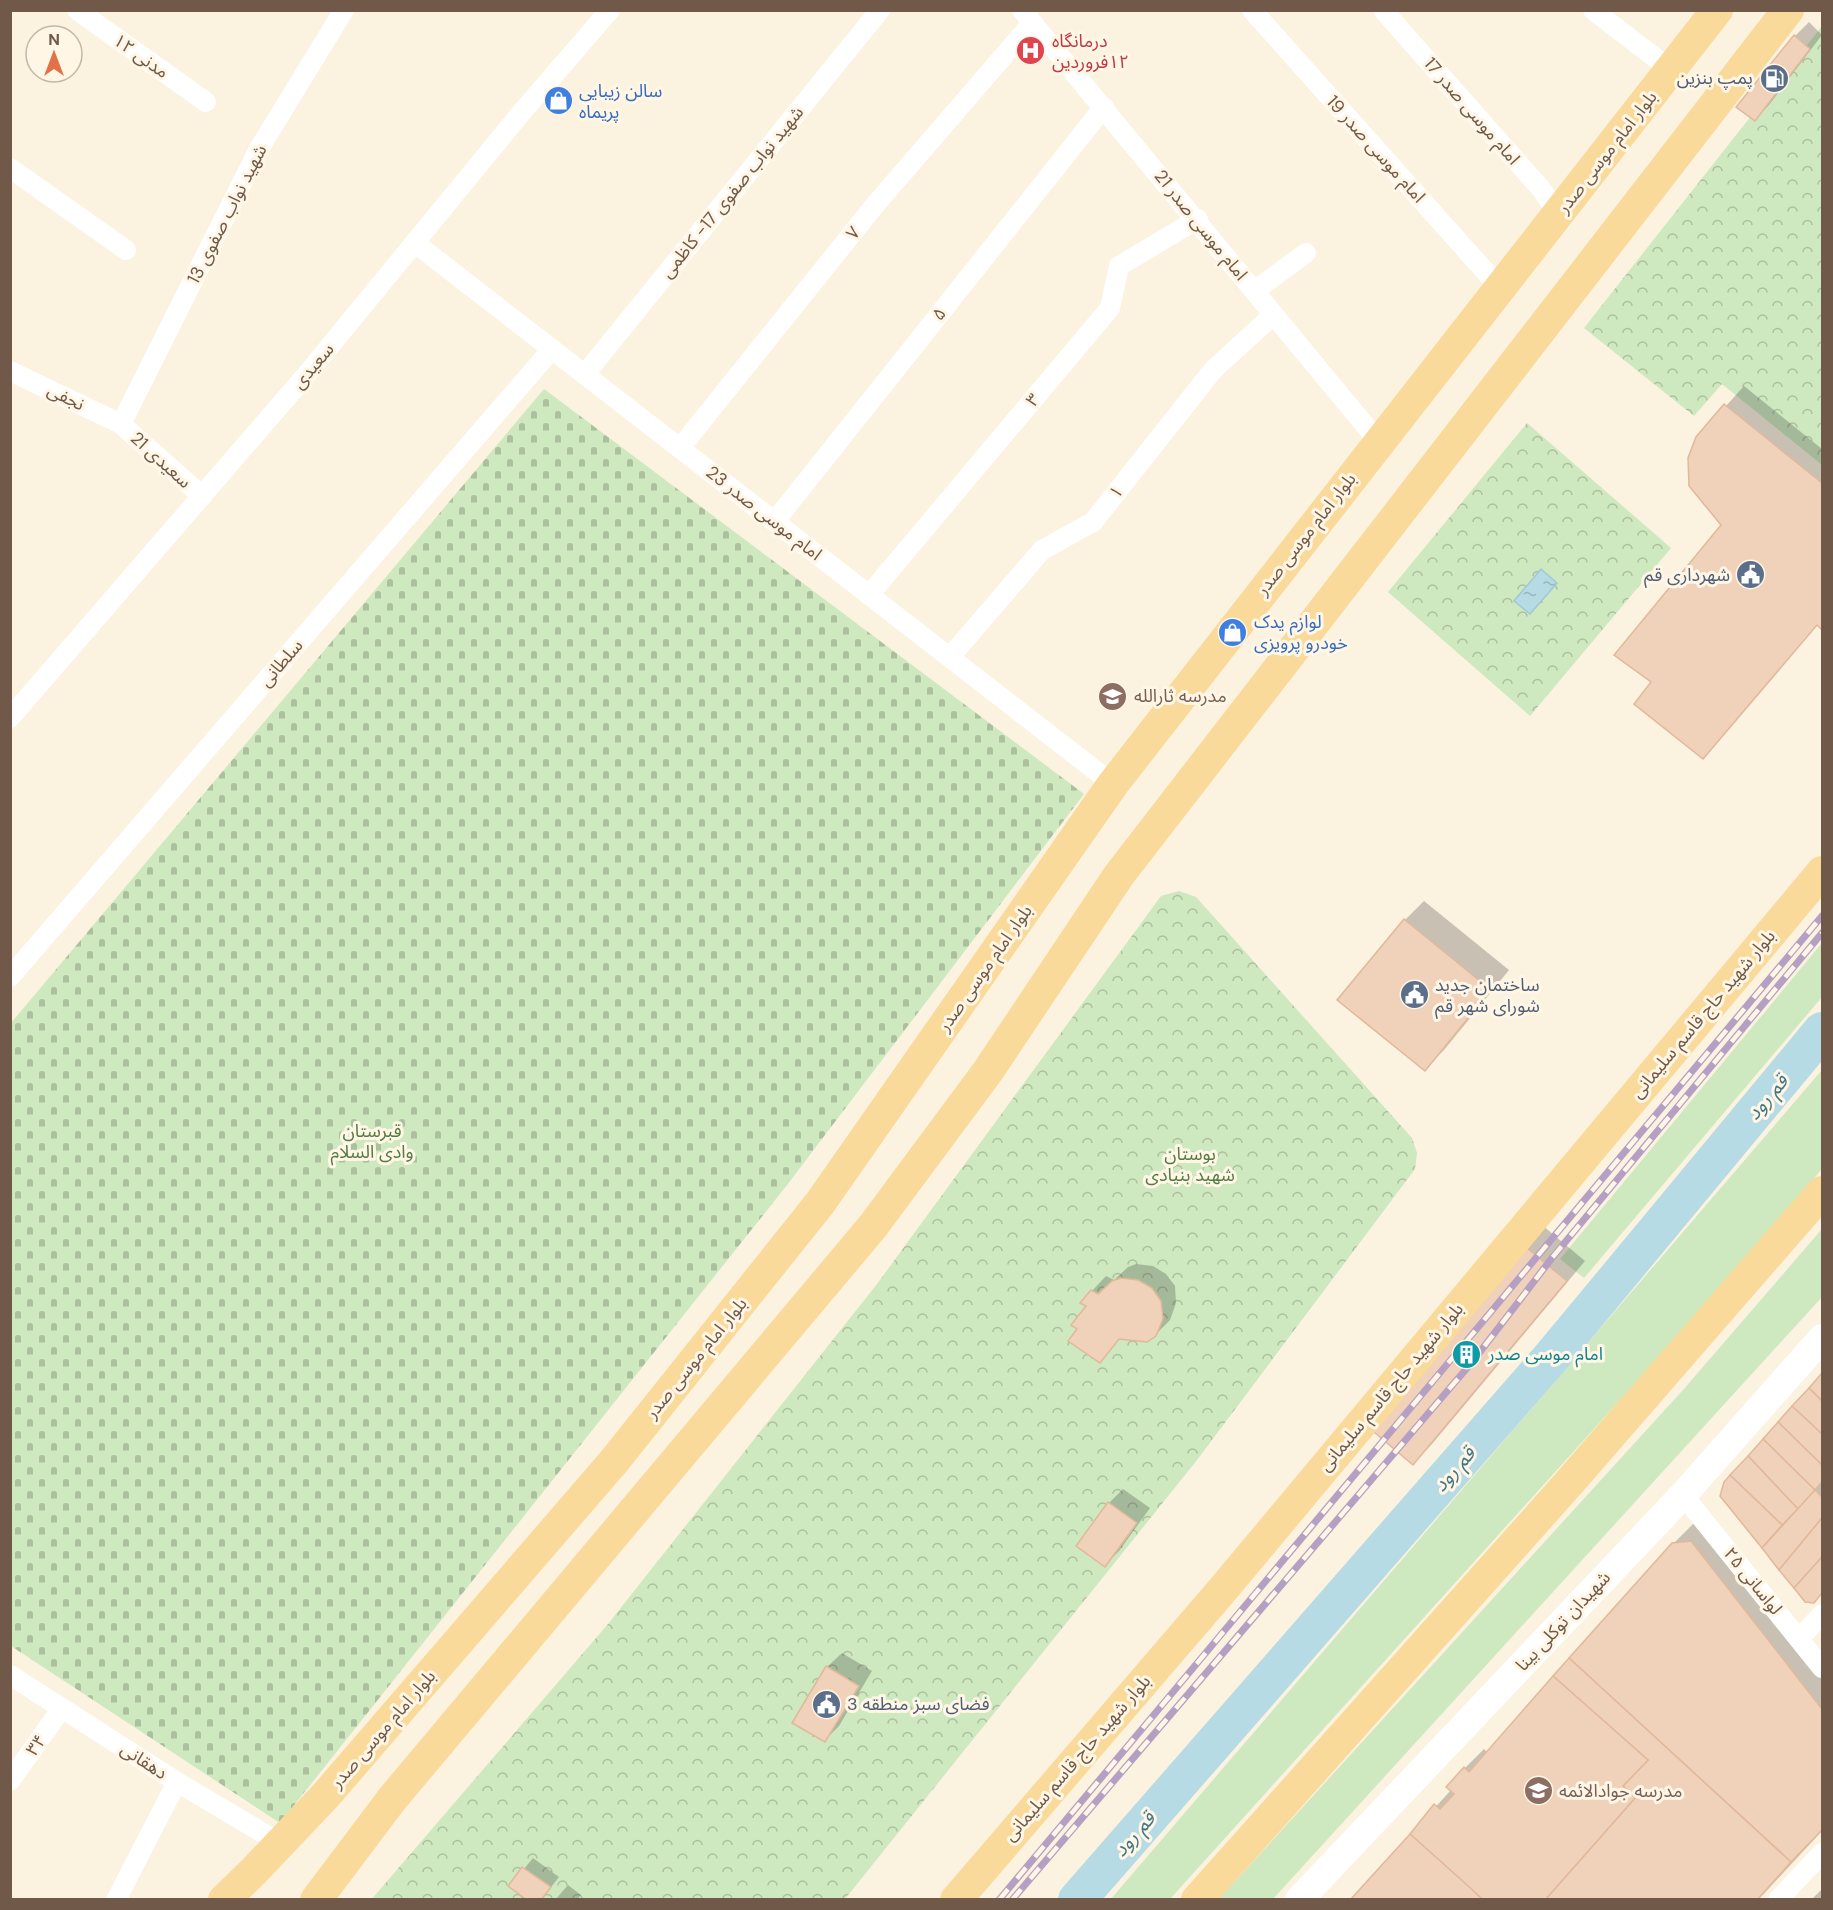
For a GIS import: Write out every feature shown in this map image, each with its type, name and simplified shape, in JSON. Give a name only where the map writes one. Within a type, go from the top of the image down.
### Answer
[{"type":"main road","name":"بلوار امام موسی صدر","points":[[224,1899],[254,1872],[326,1795],[615,1460],[820,1203],[1113,784],[1378,441],[1717,10]]},
{"type":"main road","points":[[316,1899],[392,1799],[873,1226],[988,1071],[1119,875],[1788,10]]},
{"type":"main road","name":"بلوار شهید حاج قاسم سلیمانی","points":[[956,1899],[1224,1588],[1822,872]]},
{"type":"main road","points":[[1197,1899],[1568,1484],[1822,1192]]},
{"type":"main road","name":"شهیدان توکلی بینا","points":[[1299,1899],[1683,1494],[1822,1338]]},
{"type":"street","name":"مدنی ۱۲","points":[[77,10],[206,102]]},
{"type":"street","name":"شهید نواب صفوی 13","points":[[121,424],[260,147],[344,10]]},
{"type":"street","name":"سعیدی","points":[[10,718],[202,496],[610,10]]},
{"type":"street","name":"شهید نواب صفوی 17- کاظمی","points":[[585,374],[880,10]]},
{"type":"street","name":"امام موسی صدر 19","points":[[1252,10],[1500,288]]},
{"type":"street","name":"امام موسی صدر 17","points":[[1383,10],[1542,190],[1558,214]]},
{"type":"street","points":[[1593,10],[1671,70]]},
{"type":"street","name":"امام موسی صدر 21","points":[[1027,17],[1198,219],[1273,315],[1378,441]]},
{"type":"street","name":"۷","points":[[680,448],[1027,17]]},
{"type":"street","name":"۵","points":[[775,521],[1104,107]]},
{"type":"street","points":[[10,168],[126,250]]},
{"type":"street","name":"۳","points":[[869,594],[1110,308],[1119,266],[1198,219]]},
{"type":"street","name":"امام موسی صدر 23","points":[[416,243],[1113,784]]},
{"type":"street","points":[[1254,291],[1306,253]]},
{"type":"street","name":"۱","points":[[950,657],[1042,550],[1093,522],[1213,370],[1273,315]]},
{"type":"street","name":"سلطانی","points":[[10,977],[552,349]]},
{"type":"street","name":"نجفی","points":[[10,371],[121,424]]},
{"type":"street","name":"سعیدی 21","points":[[121,424],[202,496]]},
{"type":"street","name":"لواسانی ۲۵","points":[[1683,1494],[1822,1668]]},
{"type":"street","points":[[1799,1639],[1822,1614]]},
{"type":"street","name":"دهقانی","points":[[10,1675],[177,1782],[280,1843]]},
{"type":"street","name":"۳۴","points":[[10,1781],[62,1708]]},
{"type":"street","points":[[116,1899],[177,1782]]},
{"type":"street","points":[[1778,1899],[1822,1853]]},
{"type":"green space","points":[[1822,26],[1822,465],[1722,384],[1694,416],[1584,328]]},
{"type":"green space","name":"قبرستان وادی السلام","points":[[544,389],[1084,794],[787,1185],[280,1823],[11,1646],[11,1023]]},
{"type":"green space","points":[[1527,423],[1671,548],[1530,716],[1388,592]]},
{"type":"green space","name":"بوستان شهید بنیادی","points":[[1179,891],[1196,897],[1412,1138],[1417,1153],[1415,1169],[1197,1460],[845,1899],[371,1900],[608,1624],[877,1284],[1161,896]]},
{"type":"green space","points":[[1822,943],[1822,997],[1584,1278],[1560,1259]]},
{"type":"green space","points":[[1822,1070],[1822,1169],[1638,1380],[1170,1899],[1110,1900]]},
{"type":"green space","points":[[1822,1229],[1822,1297],[1273,1899],[1219,1899],[1683,1390]]},
{"type":"water","points":[[1541,569],[1557,583],[1530,614],[1514,601]]},
{"type":"building","name":"پمپ بنزین","points":[[1794,35],[1810,49],[1755,121],[1736,107]]},
{"type":"building","name":"شهرداری قم","points":[[1724,404],[1822,483],[1822,630],[1817,625],[1703,759],[1634,704],[1651,682],[1614,655],[1721,525],[1689,486],[1688,458],[1696,437]]},
{"type":"building","name":"ساختمان جدید شورای شهر قم","points":[[1404,919],[1491,990],[1425,1071],[1337,1000]]},
{"type":"building","name":"امام موسی صدر","points":[[1521,1243],[1567,1281],[1413,1465],[1368,1427]]},
{"type":"building","points":[[1121,1278],[1138,1280],[1152,1288],[1161,1301],[1163,1319],[1156,1336],[1147,1342],[1119,1339],[1100,1363],[1068,1341],[1077,1329],[1071,1325],[1086,1306],[1080,1303],[1091,1290],[1098,1294],[1112,1281]]},
{"type":"building","points":[[1822,1373],[1822,1401],[1809,1388]]},
{"type":"building","points":[[1809,1388],[1822,1401],[1822,1434],[1792,1406]]},
{"type":"building","points":[[1792,1406],[1822,1434],[1822,1465],[1778,1422]]},
{"type":"building","points":[[1778,1422],[1822,1465],[1822,1482],[1815,1490],[1763,1439]]},
{"type":"building","points":[[1763,1439],[1815,1490],[1798,1509],[1748,1456]]},
{"type":"building","points":[[1748,1456],[1798,1509],[1782,1525],[1730,1475]]},
{"type":"building","points":[[1730,1475],[1782,1525],[1762,1548],[1720,1496],[1724,1482]]},
{"type":"building","points":[[1815,1490],[1822,1497],[1822,1518],[1779,1570],[1762,1548]]},
{"type":"building","points":[[1108,1502],[1137,1523],[1105,1567],[1076,1546]]},
{"type":"building","points":[[1822,1518],[1822,1557],[1794,1588],[1779,1570]]},
{"type":"building","points":[[1691,1541],[1822,1709],[1822,1830],[1791,1862],[1569,1658],[1672,1543]]},
{"type":"building","points":[[1822,1557],[1822,1593],[1814,1603],[1805,1602],[1794,1588]]},
{"type":"building","points":[[1569,1658],[1791,1862],[1757,1900],[1545,1900],[1635,1798],[1623,1786],[1648,1760],[1553,1676]]},
{"type":"building","name":"فضای سبز منطقه 3","points":[[826,1666],[859,1686],[825,1742],[792,1723]]},
{"type":"building","name":"مدرسه جوادالائمه","points":[[1553,1676],[1648,1760],[1623,1786],[1635,1798],[1545,1900],[1483,1900],[1410,1834],[1434,1804],[1440,1809],[1454,1794],[1446,1787],[1464,1767],[1469,1772]]},
{"type":"building","points":[[1410,1834],[1466,1884],[1483,1900],[1350,1900]]},
{"type":"building","points":[[522,1867],[551,1887],[541,1900],[527,1900],[508,1886]]},
{"type":"waterway","name":"قم رود","points":[[1077,1900],[1554,1354],[1822,1031]]},
{"type":"railway","points":[[999,1900],[1822,916]]},
{"type":"railway","points":[[1012,1900],[1473,1361],[1552,1258],[1822,933]]},
{"type":"place","name":"درمانگاه ١٢فروردین","points":[[1031,51]]},
{"type":"place","name":"پمپ بنزین","points":[[1774,78]]},
{"type":"place","name":"سالن زیبایی پریماه","points":[[558,101]]},
{"type":"place","name":"شهرداری قم","points":[[1751,575]]},
{"type":"place","name":"لوازم یدک خودرو پرویزی","points":[[1233,632]]},
{"type":"place","name":"مدرسه ثارالله","points":[[1113,696]]},
{"type":"place","name":"ساختمان جدید شورای شهر قم","points":[[1414,995]]},
{"type":"place","name":"امام موسی صدر","points":[[1467,1354]]},
{"type":"place","name":"فضای سبز منطقه 3","points":[[826,1704]]},
{"type":"place","name":"مدرسه جوادالائمه","points":[[1538,1791]]}]
